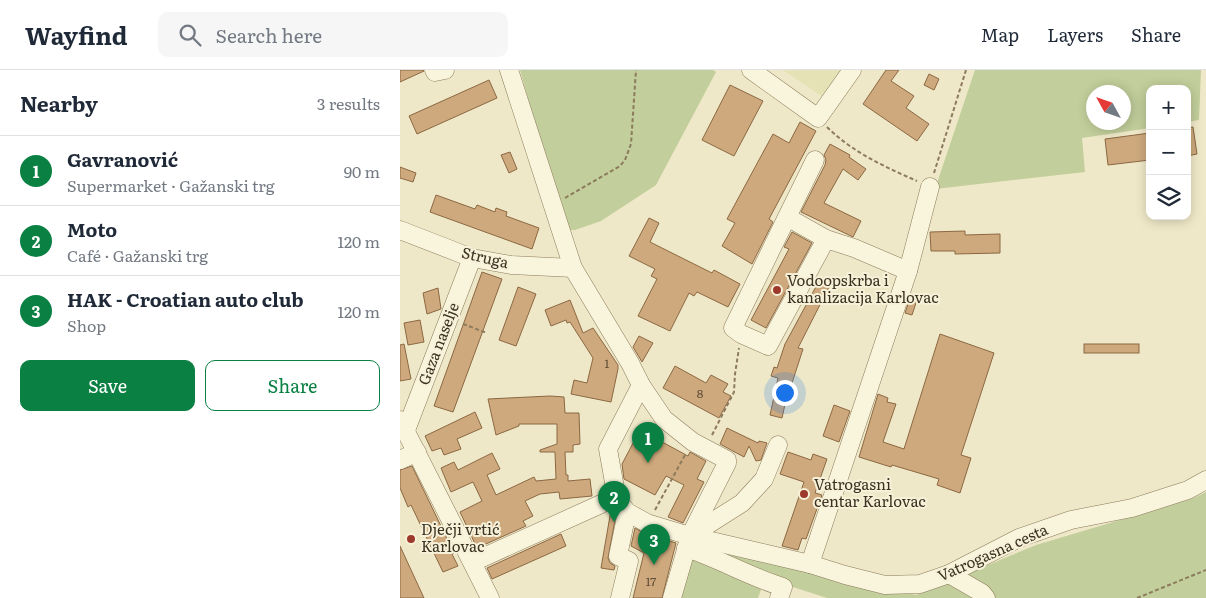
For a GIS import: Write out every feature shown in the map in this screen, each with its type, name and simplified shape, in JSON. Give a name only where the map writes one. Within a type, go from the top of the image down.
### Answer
[{"type":"street","points":[[434,70],[435,72],[445,70]]},
{"type":"street","points":[[509,70],[573,268],[630,363],[641,385],[664,419],[699,445],[726,458],[727,464],[688,542],[672,598]]},
{"type":"street","points":[[751,70],[818,118],[852,70]]},
{"type":"street","points":[[814,160],[733,328],[741,334],[768,346],[826,238]]},
{"type":"street","points":[[810,564],[908,271],[930,187]]},
{"type":"street","points":[[786,217],[826,238],[908,271]]},
{"type":"street","name":"Struga","points":[[400,230],[472,258],[511,265],[573,268]]},
{"type":"street","name":"Gaza naselje","points":[[472,258],[403,425],[490,598]]},
{"type":"street","points":[[641,385],[608,449],[616,499],[627,512],[688,542],[698,552],[762,581],[783,587],[779,598]]},
{"type":"street","points":[[688,542],[742,503],[764,479],[778,446]]},
{"type":"street","points":[[400,460],[417,452]]},
{"type":"street","name":"Vatrogasna cesta","points":[[688,542],[810,564],[845,576],[885,584],[920,584],[949,574],[1019,538],[1071,520],[1132,508],[1188,490],[1206,480]]},
{"type":"street","points":[[472,562],[601,504]]},
{"type":"street","points":[[620,598],[629,561],[618,556],[627,512]]},
{"type":"street","points":[[949,574],[982,593],[986,598]]},
{"type":"path","points":[[552,205],[620,166],[625,160],[631,144],[636,70]]},
{"type":"path","points":[[818,118],[842,142],[894,171],[930,187],[966,70]]},
{"type":"path","points":[[448,319],[487,332]]},
{"type":"path","points":[[647,523],[734,392],[734,374],[741,334]]},
{"type":"path","points":[[1137,598],[1206,570]]},
{"type":"shaded area","points":[[783,70],[849,70],[827,100]]},
{"type":"green space","points":[[520,70],[713,70],[716,72],[656,185],[601,221],[575,230],[568,230],[564,226]]},
{"type":"green space","points":[[975,70],[1201,70],[1199,120],[1191,121],[1191,85],[1146,85],[1146,129],[1082,138],[1085,172],[935,189]]},
{"type":"green space","points":[[1206,492],[1206,598],[827,598],[765,578],[758,598],[679,598],[693,547],[916,595],[1036,545],[1194,498]]},
{"type":"building","points":[[400,70],[423,70],[424,71],[400,82]]},
{"type":"building","points":[[886,70],[899,70],[891,81],[914,96],[906,108],[929,124],[917,141],[863,104]]},
{"type":"building","points":[[929,74],[939,79],[934,90],[924,85]]},
{"type":"building","points":[[489,80],[497,98],[417,134],[409,116]]},
{"type":"building","points":[[730,85],[763,101],[734,156],[702,140]]},
{"type":"building","points":[[800,122],[816,131],[769,219],[773,222],[752,264],[722,246],[735,223],[727,219],[773,134],[789,143]]},
{"type":"building","points":[[1193,127],[1197,154],[1191,155],[1191,130]]},
{"type":"building","points":[[1146,134],[1146,160],[1108,165],[1105,139]]},
{"type":"building","points":[[830,144],[850,155],[849,157],[866,169],[858,180],[843,169],[824,203],[861,221],[853,237],[801,212],[825,165],[824,155]]},
{"type":"building","points":[[510,152],[517,169],[509,173],[501,155]]},
{"type":"building","points":[[400,167],[416,173],[413,182],[400,178]]},
{"type":"building","points":[[436,195],[475,209],[477,205],[495,212],[496,208],[507,212],[506,216],[539,228],[532,249],[430,212]]},
{"type":"building","points":[[649,218],[659,223],[650,242],[712,273],[714,270],[740,284],[728,307],[697,292],[694,296],[689,293],[670,331],[638,316],[657,279],[651,276],[655,269],[629,256]]},
{"type":"building","points":[[965,231],[965,235],[1000,234],[1000,253],[955,254],[955,251],[931,251],[930,232]]},
{"type":"building","name":"Vodoopskrba i kanalizacija Karlovac","points":[[792,232],[812,243],[766,328],[751,320],[789,249],[784,247]]},
{"type":"building","points":[[482,272],[502,279],[453,412],[434,406]]},
{"type":"building","points":[[819,281],[829,287],[798,348],[803,349],[792,383],[790,382],[782,418],[770,415],[778,378],[771,376],[774,367],[777,368],[785,344]]},
{"type":"building","points":[[518,287],[536,294],[516,346],[499,340]]},
{"type":"building","points":[[438,288],[441,309],[427,314],[423,293]]},
{"type":"building","points":[[570,300],[583,333],[593,328],[618,365],[611,402],[571,394],[574,380],[587,383],[593,358],[570,322],[567,323],[566,320],[551,326],[545,310]]},
{"type":"building","points":[[909,301],[916,303],[912,315],[905,313]]},
{"type":"building","points":[[420,320],[424,342],[408,345],[404,323]]},
{"type":"building","points":[[940,334],[994,353],[961,455],[971,458],[960,493],[937,485],[939,479],[859,457],[878,394],[888,398],[887,402],[896,404],[883,442],[904,449]]},
{"type":"building","points":[[639,336],[653,343],[642,362],[633,347]]},
{"type":"building","points":[[404,344],[411,379],[400,381],[400,345]]},
{"type":"building","points":[[1084,344],[1139,344],[1139,353],[1084,353]]},
{"type":"building","points":[[675,366],[706,383],[711,375],[728,384],[723,392],[731,396],[719,418],[663,388]]},
{"type":"building","points":[[564,397],[565,413],[579,413],[580,444],[573,445],[573,452],[565,452],[566,475],[568,475],[568,481],[590,479],[592,496],[560,499],[559,492],[540,494],[525,501],[533,516],[523,521],[526,526],[477,548],[460,512],[482,501],[473,482],[451,492],[441,468],[454,462],[458,470],[492,453],[500,469],[487,475],[496,495],[534,477],[536,481],[556,479],[555,452],[540,452],[540,450],[557,444],[557,424],[519,424],[519,426],[496,435],[488,399]]},
{"type":"building","points":[[834,405],[850,411],[839,442],[823,436]]},
{"type":"building","points":[[475,412],[482,428],[457,439],[461,449],[444,455],[441,448],[432,451],[425,436]]},
{"type":"building","points":[[727,428],[758,443],[759,441],[767,443],[761,460],[756,461],[749,446],[744,457],[720,444]]},
{"type":"building","points":[[640,430],[688,456],[690,452],[706,461],[697,479],[704,482],[683,523],[668,517],[684,485],[666,476],[655,495],[624,479],[622,464]]},
{"type":"building","points":[[788,452],[811,460],[813,454],[827,459],[815,493],[822,495],[806,539],[802,538],[798,550],[782,546],[804,482],[780,474]]},
{"type":"building","points":[[412,466],[454,553],[452,554],[458,566],[443,572],[411,505],[408,507],[400,488],[400,470]]},
{"type":"building","points":[[611,510],[616,515],[608,558],[610,563],[615,566],[614,570],[601,568]]},
{"type":"building","points":[[635,528],[644,533],[676,543],[662,598],[633,598],[644,553],[631,546]]},
{"type":"building","points":[[561,534],[566,546],[492,579],[487,568]]},
{"type":"building","points":[[400,546],[424,598],[400,598]]},
{"type":"place","name":"Vodoopskrba i kanalizacija Karlovac","points":[[777,290]]},
{"type":"place","name":"Gavranović","points":[[648,463]]},
{"type":"place","name":"Vatrogasni centar Karlovac","points":[[804,494]]},
{"type":"place","name":"Moto","points":[[614,522]]},
{"type":"place","name":"Dječji vrtić Karlovac","points":[[411,539]]},
{"type":"place","name":"HAK - Croatian auto club","points":[[654,565]]}]
